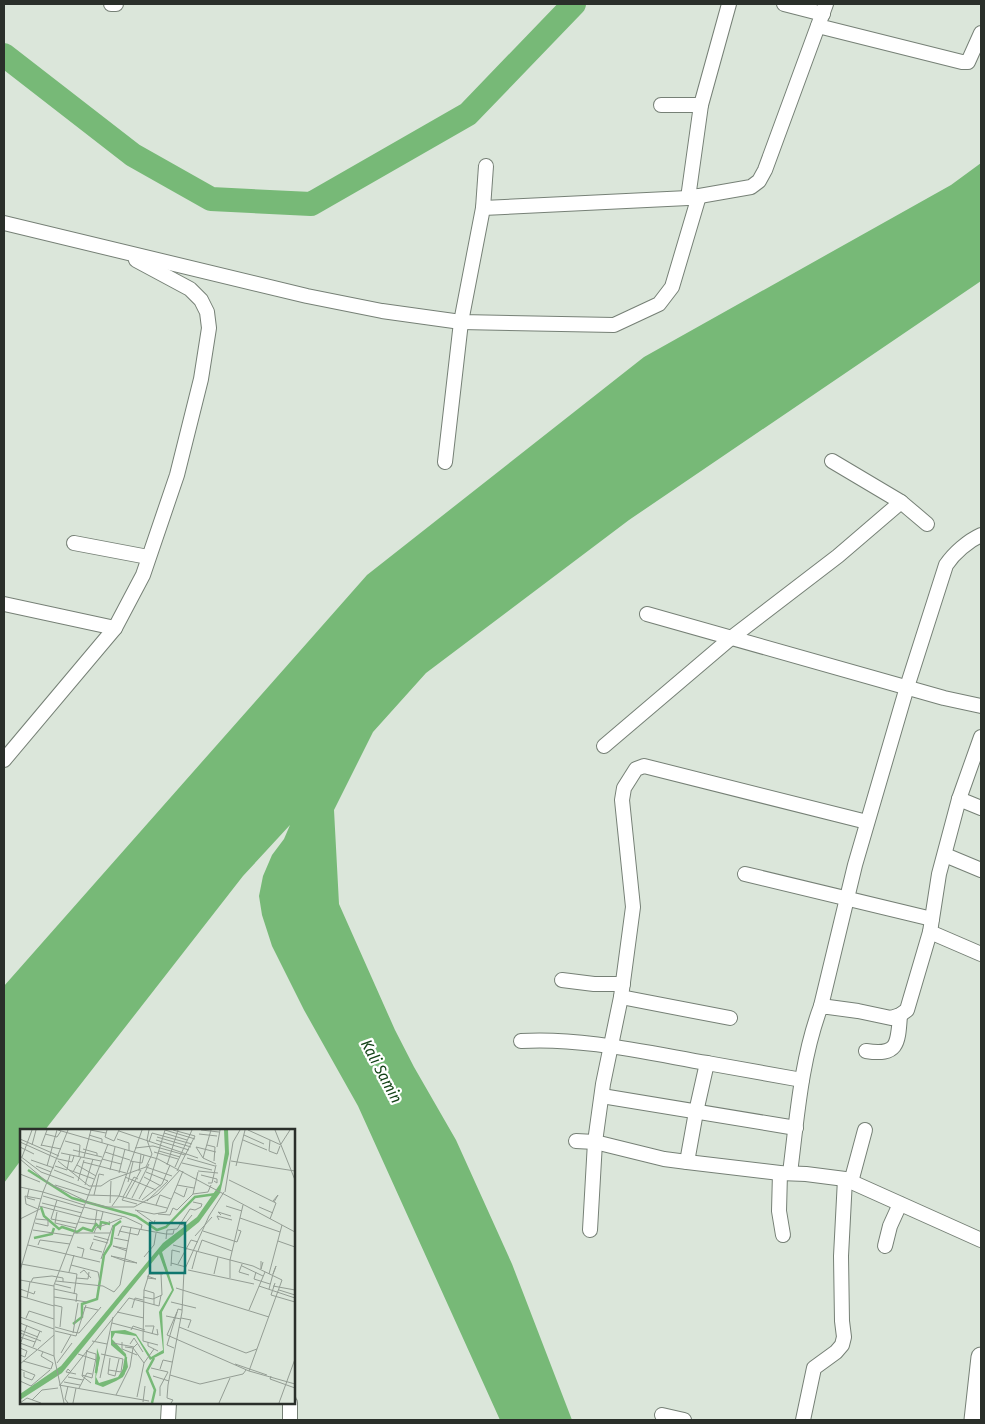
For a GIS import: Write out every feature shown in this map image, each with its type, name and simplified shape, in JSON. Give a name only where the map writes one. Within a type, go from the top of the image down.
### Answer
[{"type":"street","points":[[111,4],[116,4]]},
{"type":"street","points":[[4,223],[307,296],[382,311],[461,322],[614,326],[660,304],[672,287],[694,197],[702,105],[729,4]]},
{"type":"street","points":[[784,4],[962,62],[968,62],[981,33]]},
{"type":"street","points":[[483,208],[694,197],[751,187],[759,181],[765,170],[822,15]]},
{"type":"street","points":[[661,105],[702,105]]},
{"type":"street","points":[[445,462],[461,322],[483,208],[486,166]]},
{"type":"street","points":[[4,760],[116,628],[143,575],[177,476],[201,379],[209,328],[207,312],[201,300],[190,289],[156,269],[108,247]]},
{"type":"street","points":[[832,461],[901,502],[927,524]]},
{"type":"street","points":[[604,746],[731,638],[838,556],[901,502]]},
{"type":"street","points":[[783,1235],[779,1210],[785,1173],[796,1128],[802,1080],[816,1018],[867,822],[946,565],[971,540],[981,535]]},
{"type":"street","points":[[74,543],[148,557]]},
{"type":"street","points":[[4,604],[116,628]]},
{"type":"street","points":[[647,614],[944,698],[981,706]]},
{"type":"street","points":[[820,1006],[891,1018],[900,1016],[907,1010],[931,926],[939,874],[959,799],[981,737]]},
{"type":"street","points":[[590,1230],[595,1142],[603,1084],[622,990],[633,907],[622,800],[624,788],[636,769],[644,766],[867,822]]},
{"type":"street","points":[[959,799],[981,808]]},
{"type":"street","points":[[945,855],[981,870]]},
{"type":"street","points":[[745,874],[846,900],[931,926],[981,954]]},
{"type":"street","points":[[562,980],[622,990],[730,1018]]},
{"type":"street","points":[[866,1051],[884,1053],[892,1048],[898,1039],[900,1016]]},
{"type":"street","points":[[521,1041],[534,1040],[611,1047],[802,1080]]},
{"type":"street","points":[[687,1162],[707,1063]]},
{"type":"street","points":[[602,1096],[796,1128]]},
{"type":"street","points":[[803,1420],[814,1368],[836,1352],[842,1345],[844,1337],[841,1256],[848,1181],[865,1130]]},
{"type":"street","points":[[576,1141],[595,1142],[664,1159],[848,1181],[981,1240]]},
{"type":"street","points":[[885,1246],[890,1226],[900,1204]]},
{"type":"street","points":[[974,1420],[981,1357]]},
{"type":"street","points":[[168,1420],[169,1404]]},
{"type":"street","points":[[290,1404],[290,1420]]},
{"type":"street","points":[[662,1415],[684,1420]]},
{"type":"water","name":"Kali Samin","points":[[981,163],[981,281],[629,520],[426,673],[373,732],[334,810],[339,904],[395,1030],[456,1140],[512,1264],[572,1420],[500,1420],[358,1106],[304,1010],[272,946],[262,915],[259,896],[263,876],[272,855],[284,839],[290,825],[243,876],[46,1129],[20,1129],[20,1161],[4,1183],[4,986],[367,575],[644,357],[951,185]]},
{"type":"waterway","points":[[4,55],[133,155],[211,199],[311,204],[468,114],[574,4]]}]
